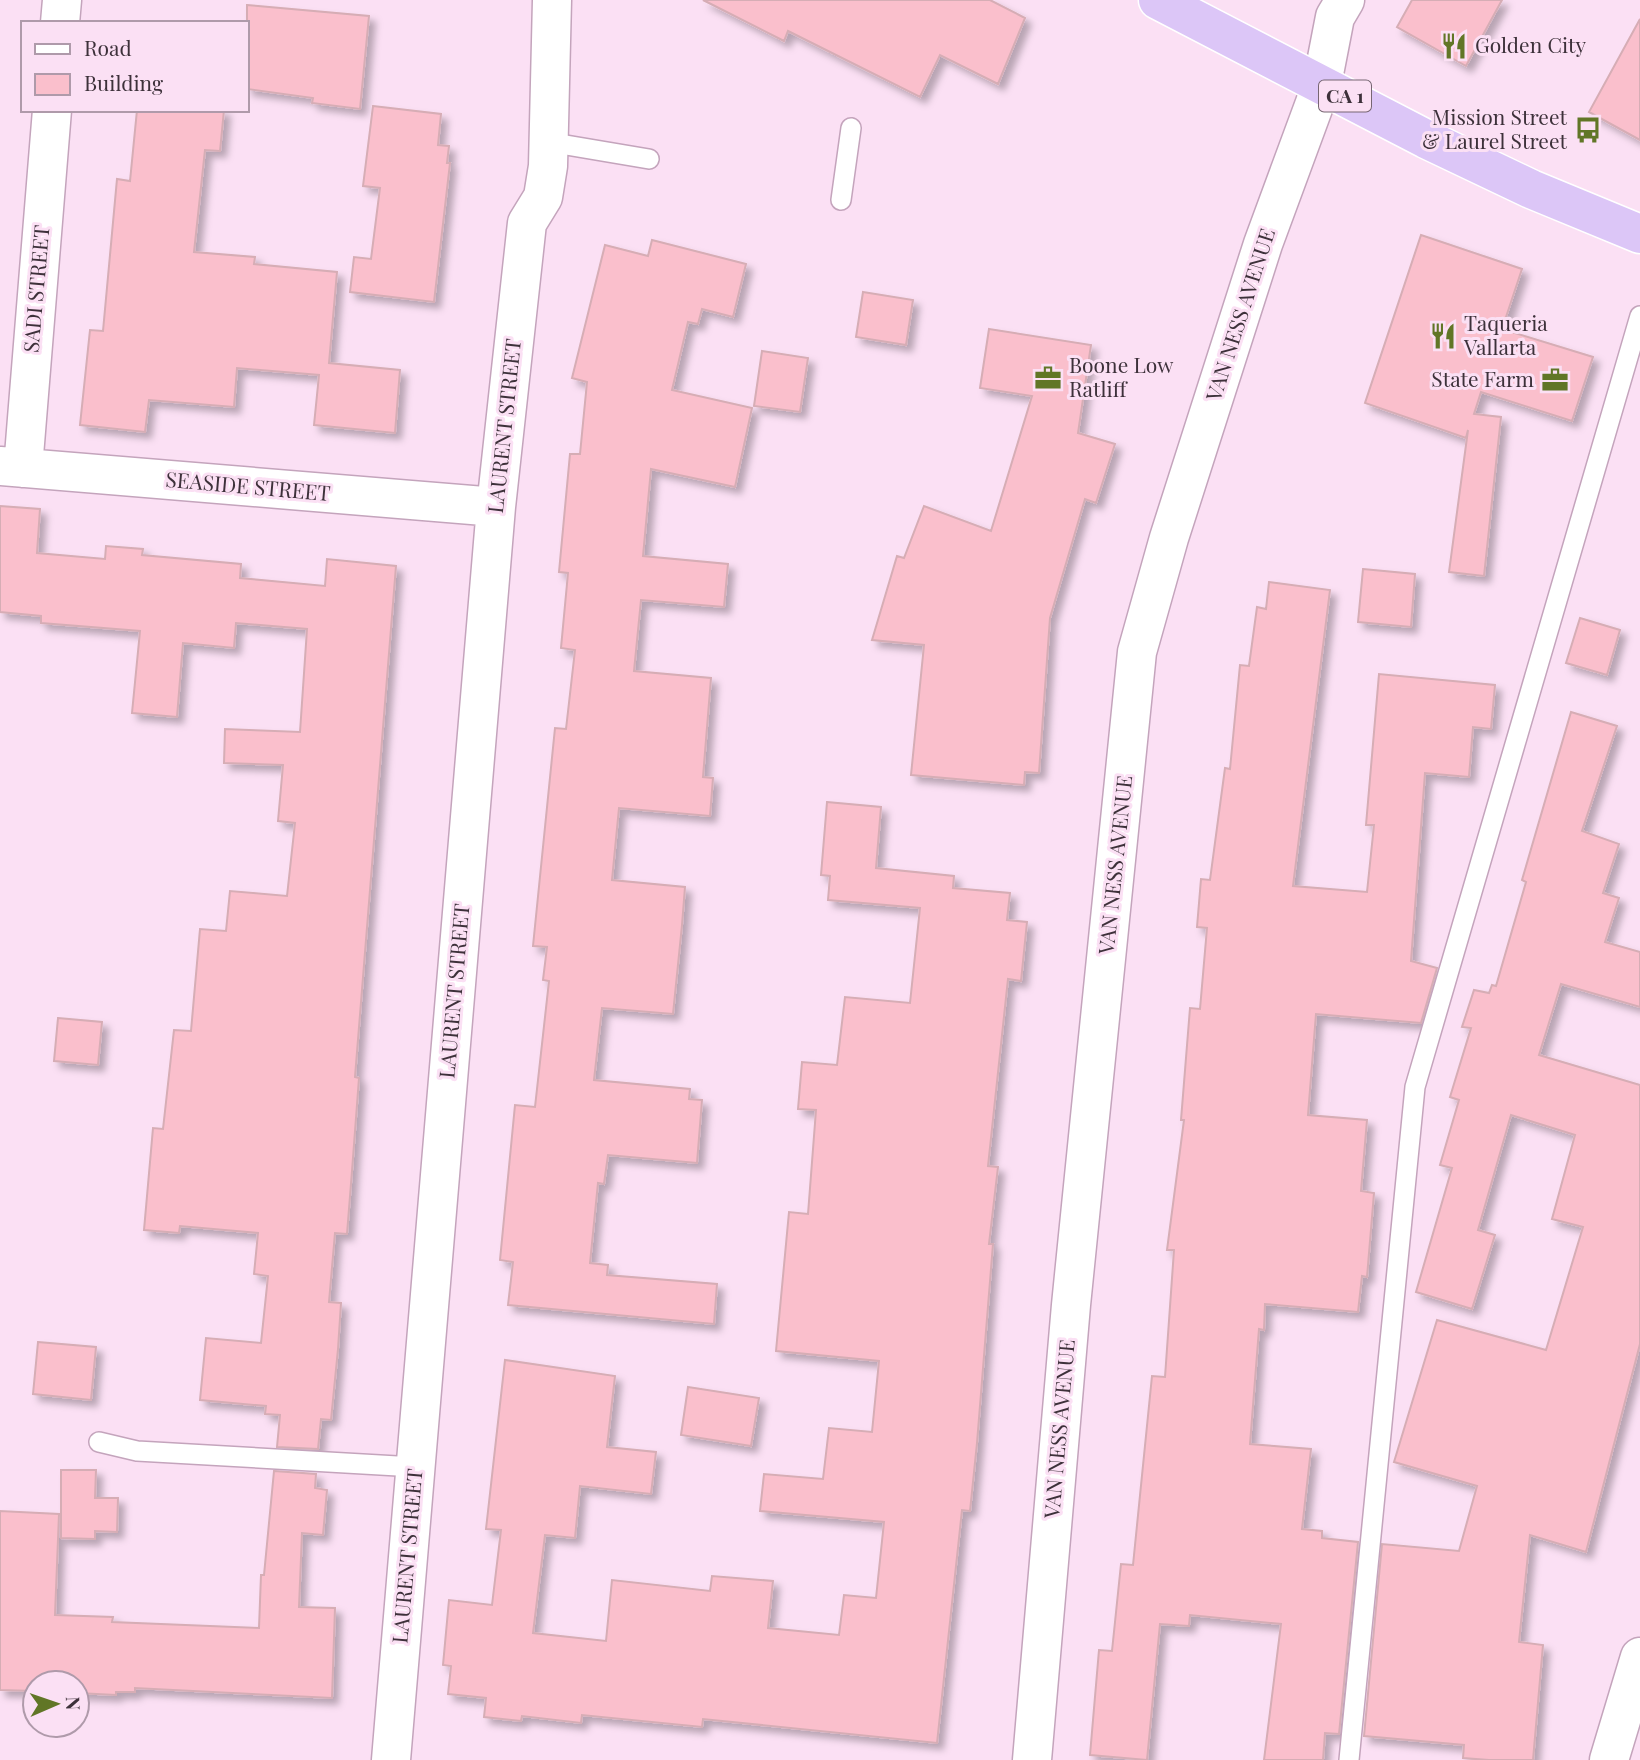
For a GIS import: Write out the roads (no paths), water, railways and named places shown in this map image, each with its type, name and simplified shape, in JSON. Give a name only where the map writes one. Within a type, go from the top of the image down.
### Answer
[{"type":"highway","name":"CA 1","points":[[1158,0],[1426,139],[1531,189],[1640,234]]},
{"type":"street","points":[[60,21],[62,0]]},
{"type":"street","points":[[552,0],[557,155]]},
{"type":"street","name":"VAN NESS AVENUE","points":[[1032,1760],[1071,1305],[1138,652],[1150,597],[1263,244],[1322,83],[1335,17],[1345,0]]},
{"type":"street","name":"SADI STREET","points":[[11,467],[52,112]]},
{"type":"street","name":"LAURENT STREET","points":[[391,1760],[496,507],[527,223],[543,197],[557,155]]},
{"type":"street","name":"SEASIDE STREET","points":[[11,467],[496,507]]},
{"type":"street","points":[[1609,1760],[1640,1657]]},
{"type":"lane","points":[[841,200],[852,128]]},
{"type":"lane","points":[[557,155],[649,159]]},
{"type":"lane","points":[[1349,1760],[1415,1087],[1640,316]]},
{"type":"lane","points":[[99,1443],[136,1451],[415,1467]]},
{"type":"place","name":"Golden City","points":[[1454,46]]},
{"type":"place","name":"Mission Street & Laurel Street","points":[[1588,130]]},
{"type":"place","name":"Taqueria Vallarta","points":[[1443,336]]},
{"type":"place","name":"Boone Low Ratliff","points":[[1048,378]]},
{"type":"place","name":"State Farm","points":[[1555,380]]}]
